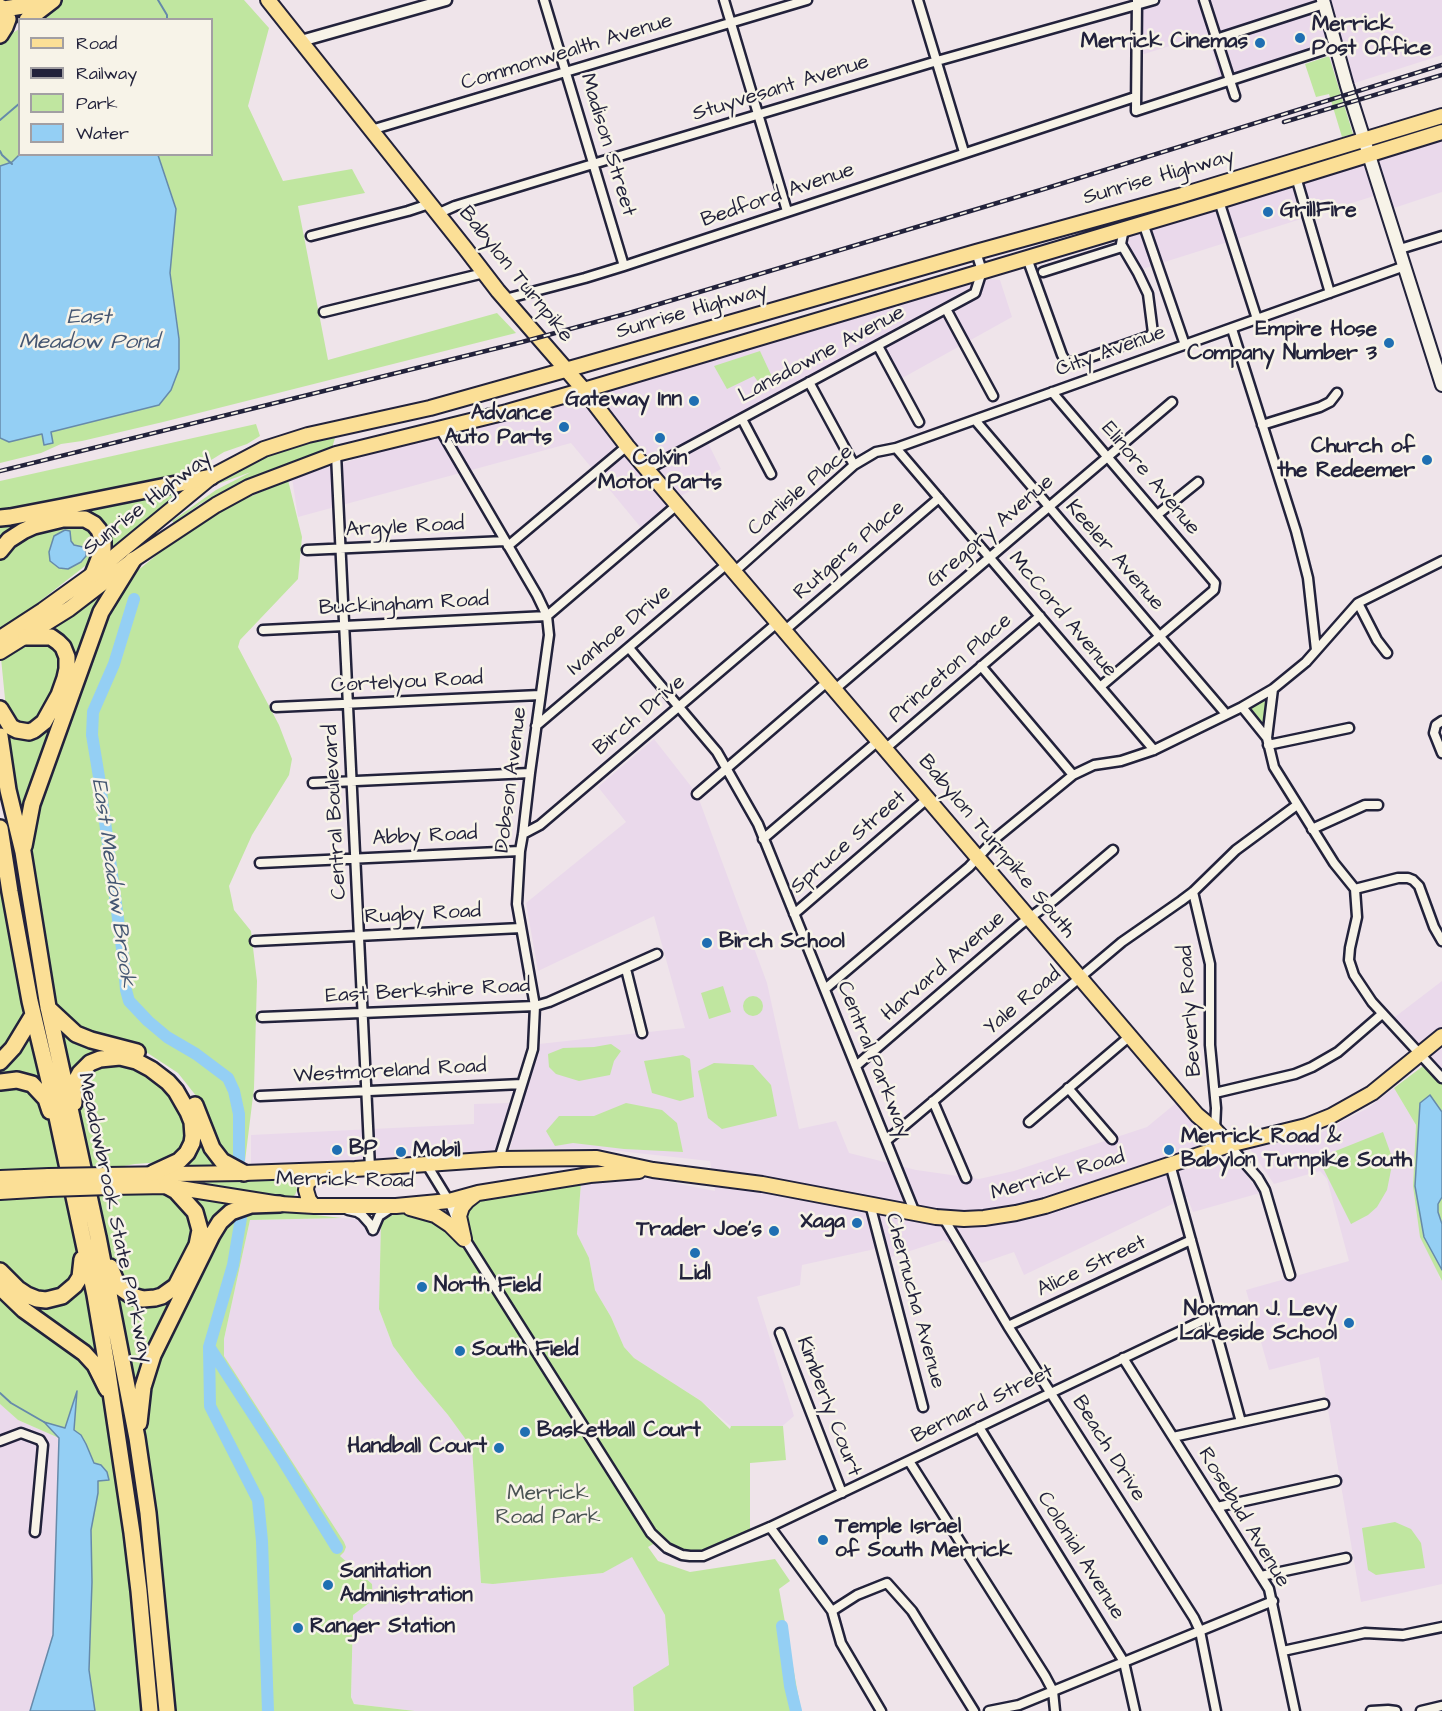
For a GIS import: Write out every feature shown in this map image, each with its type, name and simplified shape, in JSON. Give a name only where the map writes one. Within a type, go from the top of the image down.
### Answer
[{"type":"highway","points":[[0,35],[8,19],[2,8],[29,5],[39,0]]},
{"type":"highway","points":[[30,18],[53,0]]},
{"type":"highway","points":[[0,35],[18,25]]},
{"type":"highway","points":[[0,518],[211,477]]},
{"type":"highway","points":[[0,550],[9,540],[34,526],[63,519],[85,519],[99,530],[103,541],[103,549],[93,574]]},
{"type":"highway","points":[[23,852],[32,804],[101,612],[133,560]]},
{"type":"highway","points":[[0,709],[11,727],[29,732],[44,722],[62,686],[68,660],[63,648],[51,638],[26,637]]},
{"type":"highway","name":"Meadowbrook State Parkway","points":[[0,736],[8,790],[23,852],[84,1247],[101,1331],[134,1544],[150,1711]]},
{"type":"highway","name":"Meadowbrook State Parkway","points":[[0,828],[33,1015],[98,1237],[137,1437],[148,1513],[167,1711]]},
{"type":"highway","points":[[0,878],[10,892]]},
{"type":"highway","points":[[48,1007],[76,1034],[140,1053],[169,1070],[180,1081],[191,1098],[212,1148],[222,1161],[244,1173]]},
{"type":"highway","points":[[0,1062],[13,1048],[33,1015]]},
{"type":"highway","points":[[68,1135],[73,1086],[80,1073],[100,1059],[120,1057],[136,1061],[168,1082],[192,1122],[192,1143],[187,1153],[179,1161],[153,1173]]},
{"type":"highway","points":[[0,1082],[24,1081],[37,1088],[68,1135]]},
{"type":"highway","points":[[98,1237],[118,1286],[124,1292],[143,1299],[154,1298],[169,1292],[181,1278],[197,1245],[200,1230],[195,1212],[176,1191],[167,1186]]},
{"type":"highway","points":[[137,1437],[143,1388],[153,1355],[212,1235],[220,1222],[231,1212],[250,1205],[280,1204]]},
{"type":"highway","points":[[0,1271],[27,1295],[37,1299],[55,1298],[69,1291],[80,1277],[84,1247]]},
{"type":"highway","points":[[0,1287],[24,1310],[84,1353],[95,1365],[111,1398]]},
{"type":"main road","name":"Babylon Turnpike","points":[[268,0],[505,299],[584,390],[627,446],[731,568]]},
{"type":"main road","points":[[1324,2],[1442,385]]},
{"type":"main road","name":"Sunrise Highway","points":[[0,638],[93,574],[211,477],[264,449],[309,435],[430,408],[566,370],[1179,196],[1442,116]]},
{"type":"main road","name":"Sunrise Highway","points":[[0,652],[69,609],[133,560],[207,511],[249,487],[336,454],[507,412],[584,390],[1219,201],[1442,132]]},
{"type":"main road","points":[[336,454],[336,445],[344,434],[369,422]]},
{"type":"main road","name":"Babylon Turnpike South","points":[[731,568],[1197,1115],[1229,1145]]},
{"type":"main road","name":"Merrick Road","points":[[108,1181],[153,1173],[244,1173],[427,1165],[499,1159],[597,1158],[653,1170],[757,1184],[943,1217],[964,1219],[1016,1214],[1229,1145],[1306,1126],[1331,1116],[1372,1093],[1442,1036]]},
{"type":"main road","points":[[537,1158],[537,1184]]},
{"type":"main road","points":[[315,1206],[309,1200],[307,1184],[319,1175],[354,1169]]},
{"type":"main road","name":"Merrick Road","points":[[0,1178],[49,1183],[108,1181],[167,1186],[280,1204],[333,1207],[396,1206],[449,1201],[478,1193],[590,1175],[653,1170]]},
{"type":"main road","points":[[280,1171],[290,1172],[297,1178],[300,1188],[297,1197],[290,1203],[280,1204]]},
{"type":"main road","name":"Merrick Road","points":[[0,1192],[49,1183]]},
{"type":"main road","points":[[464,1239],[459,1216],[467,1200],[478,1193]]},
{"type":"main road","points":[[396,1206],[435,1215],[450,1225],[464,1239]]},
{"type":"street","points":[[301,41],[446,0]]},
{"type":"street","name":"Madison Street","points":[[544,0],[624,266]]},
{"type":"street","points":[[724,0],[787,211]]},
{"type":"street","name":"Commonwealth Avenue","points":[[371,130],[807,0]]},
{"type":"street","points":[[918,0],[964,152]]},
{"type":"street","name":"Stuyvesant Avenue","points":[[311,236],[408,211],[455,206],[1137,2],[1154,0]]},
{"type":"street","points":[[1204,0],[1235,96]]},
{"type":"street","points":[[1137,2],[1136,111],[1336,46]]},
{"type":"street","points":[[1216,39],[1324,2]]},
{"type":"street","name":"Bedford Avenue","points":[[505,299],[624,266],[1135,96]]},
{"type":"street","points":[[1296,177],[1330,293]]},
{"type":"street","points":[[1219,201],[1257,319]]},
{"type":"street","points":[[1143,223],[1185,345]]},
{"type":"street","points":[[1027,258],[1062,355],[1070,362],[1154,333],[1148,294],[1122,247],[1124,229]]},
{"type":"street","points":[[1400,249],[1442,236]]},
{"type":"street","points":[[1043,272],[1122,247]]},
{"type":"street","points":[[976,252],[982,271]]},
{"type":"street","name":"City Avenue","points":[[896,448],[1405,266]]},
{"type":"street","name":"Lansdowne Avenue","points":[[648,469],[975,293],[982,271]]},
{"type":"street","points":[[324,312],[484,273]]},
{"type":"street","points":[[946,309],[993,396]]},
{"type":"street","points":[[1232,328],[1296,531],[1308,578],[1316,650]]},
{"type":"street","points":[[878,346],[919,422]]},
{"type":"street","points":[[809,382],[854,465]]},
{"type":"street","name":"Elinore Avenue","points":[[1052,392],[1215,583],[1214,590],[1160,636]]},
{"type":"street","points":[[1262,425],[1320,407],[1330,402],[1337,393]]},
{"type":"street","name":"Gregory Avenue","points":[[697,794],[989,557],[1172,402]]},
{"type":"street","points":[[742,419],[771,474]]},
{"type":"street","name":"Keeler Avenue","points":[[975,420],[1226,714]]},
{"type":"street","name":"Dobson Avenue","points":[[440,429],[547,616],[549,643],[520,851],[518,904],[535,1005],[532,1049],[499,1159]]},
{"type":"street","points":[[507,544],[627,446]]},
{"type":"street","name":"Carlisle Place","points":[[731,568],[854,465],[876,452],[896,448]]},
{"type":"street","name":"McCord Avenue","points":[[896,448],[1154,750]]},
{"type":"street","name":"Central Boulevard","points":[[336,454],[370,1168]]},
{"type":"street","points":[[1158,515],[1198,482]]},
{"type":"street","name":"Rutgers Place","points":[[781,627],[939,498]]},
{"type":"street","points":[[547,616],[677,505]]},
{"type":"street","name":"Argyle Road","points":[[307,550],[507,544]]},
{"type":"street","points":[[825,989],[969,867],[996,838],[1073,775],[1094,765],[1121,761],[1154,750],[1242,707],[1273,689],[1306,662],[1358,603],[1442,561]]},
{"type":"street","name":"Ivanhoe Drive","points":[[536,726],[629,648],[731,568]]},
{"type":"street","points":[[1358,603],[1377,640],[1387,653]]},
{"type":"street","name":"Buckingham Road","points":[[263,630],[547,616]]},
{"type":"street","name":"Princeton Place","points":[[763,839],[981,666],[1040,616]]},
{"type":"street","name":"Birch Drive","points":[[524,834],[540,825],[679,707],[781,627]]},
{"type":"street","points":[[1100,687],[1160,636]]},
{"type":"street","name":"Central Parkway","points":[[629,648],[717,752],[758,824],[915,1213]]},
{"type":"street","points":[[981,666],[1073,775]]},
{"type":"street","points":[[1273,689],[1268,742],[1274,767],[1312,830],[1355,889],[1356,917],[1350,948],[1350,965],[1354,975],[1382,1014],[1442,1078]]},
{"type":"street","name":"Cortelyou Road","points":[[276,707],[540,695]]},
{"type":"street","points":[[1242,707],[1268,742]]},
{"type":"street","points":[[1442,721],[1436,725],[1434,733],[1442,753]]},
{"type":"street","points":[[1268,742],[1349,728]]},
{"type":"street","points":[[313,783],[530,773]]},
{"type":"street","name":"Spruce Street","points":[[794,914],[927,799]]},
{"type":"street","name":"Yale Road","points":[[886,1141],[1131,935],[1192,892],[1228,856],[1297,805]]},
{"type":"street","points":[[1312,830],[1365,805],[1378,805]]},
{"type":"street","name":"Harvard Avenue","points":[[856,1066],[1021,924],[1054,900],[1113,850]]},
{"type":"street","name":"Abby Road","points":[[260,863],[520,851]]},
{"type":"street","points":[[1355,889],[1398,878],[1413,880],[1419,886],[1434,927],[1442,941]]},
{"type":"street","name":"Beverly Road","points":[[1192,892],[1210,964],[1210,1045],[1215,1093],[1215,1130]]},
{"type":"street","name":"Rugby Road","points":[[255,941],[521,928]]},
{"type":"street","name":"East Berkshire Road","points":[[262,1017],[535,1005],[549,1002],[657,954]]},
{"type":"street","points":[[626,969],[642,1033]]},
{"type":"street","points":[[1215,1093],[1295,1074],[1312,1067],[1338,1052],[1382,1014]]},
{"type":"street","points":[[1029,1122],[1130,1036]]},
{"type":"street","name":"Westmoreland Road","points":[[260,1096],[522,1084]]},
{"type":"street","points":[[1068,1088],[1112,1139]]},
{"type":"street","points":[[933,1101],[966,1178]]},
{"type":"street","points":[[1229,1145],[1258,1178],[1267,1195],[1290,1275]]},
{"type":"street","points":[[1170,1164],[1241,1422]]},
{"type":"street","name":"Bernard Street","points":[[427,1165],[449,1201],[464,1239],[644,1523],[661,1544],[682,1555],[703,1556],[770,1527],[1212,1316]]},
{"type":"street","name":"Chernucha Avenue","points":[[870,1204],[923,1407]]},
{"type":"street","points":[[333,1207],[357,1212],[374,1230],[379,1216],[396,1206]]},
{"type":"street","name":"Beach Drive","points":[[943,1217],[1008,1326],[1200,1631],[1216,1711]]},
{"type":"street","name":"Alice Street","points":[[1008,1326],[1191,1240]]},
{"type":"street","name":"Kimberly Court","points":[[780,1333],[842,1493]]},
{"type":"street","name":"Rosebud Avenue","points":[[1123,1358],[1269,1589],[1295,1711]]},
{"type":"street","points":[[1173,1437],[1324,1404]]},
{"type":"street","name":"Colonial Avenue","points":[[979,1427],[1124,1662],[1135,1711]]},
{"type":"street","points":[[0,1441],[21,1433],[40,1440],[43,1445],[35,1532]]},
{"type":"street","points":[[909,1461],[1045,1676],[1053,1691],[1055,1711]]},
{"type":"street","points":[[1216,1507],[1336,1481]]},
{"type":"street","points":[[770,1527],[832,1611],[841,1643],[881,1711]]},
{"type":"street","points":[[1261,1576],[1346,1558]]},
{"type":"street","points":[[832,1611],[857,1595],[887,1583],[912,1611],[974,1711]]},
{"type":"street","points":[[989,1711],[1019,1705],[1273,1601]]},
{"type":"street","points":[[1283,1651],[1365,1633],[1403,1635],[1442,1627]]},
{"type":"street","points":[[1421,1711],[1442,1706]]},
{"type":"street","points":[[1371,1711],[1396,1711]]},
{"type":"shaded area","points":[[1143,0],[1442,0],[1442,55],[1339,88],[1328,56],[1222,88],[1208,34],[1141,55]]},
{"type":"shaded area","points":[[1442,141],[1442,192],[1379,213],[1374,196],[1136,271],[1125,236]]},
{"type":"shaded area","points":[[972,277],[1000,280],[1012,317],[897,381],[879,347],[706,439],[721,469],[691,486],[692,490],[681,496],[642,529],[571,443],[298,517],[292,478]]},
{"type":"shaded area","points":[[654,739],[697,794],[767,983],[799,1129],[836,1121],[849,1153],[916,1170],[979,1179],[1014,1171],[1147,1127],[1187,1094],[1230,1136],[1232,1156],[1260,1193],[1193,1212],[1187,1197],[1024,1275],[1014,1252],[982,1263],[944,1240],[891,1257],[875,1249],[802,1265],[800,1285],[757,1297],[794,1416],[779,1429],[735,1430],[701,1401],[634,1358],[624,1347],[611,1317],[595,1290],[589,1258],[577,1234],[581,1183],[654,1179],[715,1191],[710,1161],[591,1148],[510,1149],[539,1044],[685,1028],[654,916],[538,971],[526,903],[626,822],[598,787]]},
{"type":"shaded area","points":[[1442,981],[1442,1079],[1391,1020]]},
{"type":"shaded area","name":"Norman J. Levy Lakeside School","points":[[1394,1088],[1416,1125],[1413,1186],[1442,1281],[1442,1584],[1361,1602],[1319,1357],[1269,1370],[1246,1290],[1349,1261],[1327,1179],[1320,1171],[1274,1184],[1250,1149],[1320,1133],[1368,1108]]},
{"type":"shaded area","points":[[510,1103],[494,1153],[376,1162],[251,1164],[251,1135],[474,1124],[474,1104]]},
{"type":"shaded area","points":[[363,1219],[375,1230],[381,1221],[379,1309],[393,1346],[472,1448],[481,1583],[493,1584],[603,1573],[632,1556],[665,1615],[669,1666],[633,1687],[634,1711],[415,1711],[354,1704],[351,1697],[353,1615],[373,1600],[372,1584],[340,1556],[224,1356],[224,1339],[250,1220]]},
{"type":"shaded area","points":[[0,1404],[18,1420],[59,1438],[53,1635],[30,1711],[0,1711]]},
{"type":"green space","points":[[56,0],[244,0],[269,28],[248,106],[283,181],[352,169],[365,193],[298,206],[328,360],[497,313],[516,333],[163,422],[61,444],[41,453],[0,463],[0,438],[9,442],[42,434],[45,445],[53,443],[51,432],[159,405],[171,390],[179,369],[179,339],[170,273],[176,209],[158,156],[213,156],[213,18],[35,18]]},
{"type":"green space","points":[[18,30],[18,156],[12,162],[0,166],[0,41]]},
{"type":"green space","points":[[1329,56],[1353,134],[1342,137],[1329,94],[1316,97],[1305,64]]},
{"type":"green space","points":[[760,351],[773,379],[761,386],[754,376],[727,389],[714,366]]},
{"type":"green space","points":[[256,424],[260,436],[175,477],[10,510],[0,510],[0,481]]},
{"type":"green space","points":[[334,434],[332,448],[260,474],[200,504],[174,523],[172,521],[216,490],[251,472],[218,484],[217,482],[230,472],[283,448]]},
{"type":"green space","points":[[288,480],[302,537],[298,579],[240,640],[238,647],[279,725],[292,759],[289,775],[252,835],[229,886],[234,910],[251,931],[257,981],[254,1088],[245,1161],[230,1157],[219,1145],[197,1097],[178,1073],[140,1048],[84,1033],[67,1019],[56,1003],[28,845],[31,825],[106,611],[131,576],[169,545],[231,505]]},
{"type":"green space","points":[[180,488],[182,493],[107,553],[88,516],[0,545],[0,520]]},
{"type":"green space","points":[[84,521],[100,538],[94,559],[26,612],[0,629],[0,556],[17,537]]},
{"type":"green space","points":[[108,587],[25,816],[20,815],[15,796],[5,723],[30,734],[72,660],[49,632],[50,628]]},
{"type":"green space","points":[[39,638],[62,649],[64,669],[41,720],[32,727],[17,725],[6,709],[1,658]]},
{"type":"green space","points":[[1271,692],[1265,732],[1244,707]]},
{"type":"green space","points":[[0,888],[23,1009],[21,1026],[0,1055]]},
{"type":"green space","points":[[723,986],[731,1012],[709,1019],[701,993]]},
{"type":"green space","points":[[753,996],[760,999],[763,1006],[760,1013],[753,1016],[746,1013],[743,1006],[746,999]]},
{"type":"green space","points":[[58,1019],[148,1059],[164,1070],[190,1100],[224,1167],[170,1168],[188,1156],[188,1103],[131,1056],[73,1076],[68,1075]]},
{"type":"green space","points":[[30,1031],[47,1097],[0,1078],[0,1066]]},
{"type":"green space","points":[[611,1044],[621,1051],[614,1061],[610,1075],[579,1081],[556,1074],[549,1067],[548,1054],[563,1048]]},
{"type":"green space","points":[[683,1055],[690,1059],[694,1097],[680,1101],[652,1093],[644,1061]]},
{"type":"green space","points":[[117,1059],[170,1088],[190,1134],[176,1158],[162,1162],[118,1167],[86,1167],[86,1152],[81,1120],[75,1101],[75,1090],[97,1062]]},
{"type":"green space","points":[[714,1063],[753,1065],[771,1085],[777,1116],[722,1129],[708,1118],[698,1071]]},
{"type":"green space","points":[[1427,1063],[1442,1079],[1442,1281],[1420,1237],[1413,1186],[1416,1125],[1394,1088]]},
{"type":"green space","points":[[26,1084],[48,1113],[62,1168],[37,1171],[0,1169],[0,1085]]},
{"type":"green space","points":[[626,1103],[662,1110],[677,1123],[683,1152],[624,1149],[573,1143],[555,1146],[546,1131],[559,1116],[594,1116]]},
{"type":"green space","points":[[1383,1132],[1393,1160],[1387,1190],[1377,1207],[1351,1224],[1318,1158]]},
{"type":"green space","points":[[142,1176],[291,1177],[294,1179],[297,1190],[291,1198],[283,1199]]},
{"type":"green space","points":[[581,1183],[577,1234],[589,1258],[595,1290],[611,1317],[624,1347],[634,1358],[701,1401],[730,1429],[731,1426],[783,1426],[786,1460],[750,1463],[750,1533],[702,1553],[687,1553],[671,1548],[654,1533],[467,1239],[463,1214],[469,1203]]},
{"type":"green space","points":[[111,1190],[165,1193],[182,1201],[191,1210],[196,1238],[173,1282],[149,1294],[126,1287],[111,1262],[94,1195]]},
{"type":"green space","points":[[52,1193],[66,1196],[79,1257],[74,1280],[50,1296],[22,1287],[0,1263],[0,1199]]},
{"type":"green space","points":[[191,1195],[250,1203],[235,1206],[135,1393],[111,1279],[119,1290],[168,1295],[199,1246],[187,1197]]},
{"type":"green space","points":[[262,1209],[342,1218],[250,1220],[224,1339],[224,1356],[344,1542],[346,1547],[340,1556],[372,1584],[373,1600],[353,1615],[351,1697],[354,1704],[415,1711],[173,1711],[157,1545],[156,1512],[144,1433],[144,1400],[149,1377],[232,1215]]},
{"type":"green space","name":"Merrick Road Park","points":[[401,1211],[434,1218],[460,1237],[655,1543],[648,1547],[658,1561],[690,1572],[775,1559],[790,1581],[779,1589],[801,1711],[634,1711],[633,1687],[669,1665],[665,1615],[632,1557],[603,1573],[493,1584],[481,1583],[472,1448],[393,1346],[379,1309],[381,1221]]},
{"type":"green space","points":[[100,1276],[130,1437],[140,1505],[160,1711],[155,1711]]},
{"type":"green space","points":[[85,1278],[102,1367],[28,1308],[10,1286],[46,1302]]},
{"type":"green space","points":[[0,1297],[11,1309],[78,1354],[102,1385],[119,1500],[125,1519],[145,1711],[95,1711],[89,1670],[91,1530],[98,1481],[108,1480],[107,1472],[101,1465],[94,1464],[86,1444],[74,1431],[76,1394],[65,1428],[45,1423],[59,1438],[18,1420],[0,1404]]},
{"type":"green space","points":[[1395,1522],[1411,1529],[1421,1543],[1425,1568],[1376,1575],[1368,1570],[1362,1528]]},
{"type":"water","name":"East Meadow Pond","points":[[18,156],[158,156],[176,209],[170,273],[179,339],[179,369],[171,390],[159,405],[51,432],[53,443],[44,445],[42,434],[9,442],[0,438],[0,166],[12,162]]},
{"type":"water","points":[[65,530],[70,531],[74,545],[83,547],[86,552],[81,562],[68,569],[59,568],[50,561],[49,552],[54,536]]},
{"type":"water","points":[[1430,1095],[1442,1112],[1442,1197],[1438,1204],[1438,1212],[1442,1224],[1442,1270],[1424,1237],[1415,1186],[1420,1103]]},
{"type":"water","points":[[77,1391],[74,1430],[81,1435],[94,1463],[101,1465],[107,1472],[109,1480],[98,1481],[91,1530],[89,1670],[95,1711],[30,1711],[53,1635],[59,1438],[44,1422],[65,1428]]},
{"type":"waterway","points":[[158,0],[167,18]]},
{"type":"waterway","points":[[0,120],[18,105]]},
{"type":"waterway","points":[[0,151],[12,164]]},
{"type":"waterway","name":"East Meadow Brook","points":[[134,599],[114,664],[93,712],[92,735],[126,990],[129,1001],[148,1021],[167,1037],[196,1054],[228,1078],[234,1091],[239,1114],[239,1160]]},
{"type":"waterway","name":"East Meadow Brook","points":[[241,1218],[233,1265],[209,1347],[210,1406],[258,1500],[262,1541],[268,1711]]},
{"type":"waterway","points":[[210,1348],[337,1548]]},
{"type":"waterway","points":[[0,1393],[11,1403],[44,1422]]},
{"type":"waterway","points":[[782,1626],[790,1686],[796,1711]]},
{"type":"railway","points":[[0,471],[522,342],[629,313],[1044,189],[1442,65]]},
{"type":"railway","points":[[1284,122],[1442,75]]},
{"type":"place","name":"Merrick Post Office","points":[[1300,38]]},
{"type":"place","name":"Merrick Cinemas","points":[[1260,43]]},
{"type":"place","name":"GrillFire","points":[[1268,212]]},
{"type":"place","name":"Empire Hose Company Number 3","points":[[1389,343]]},
{"type":"place","name":"Gateway Inn","points":[[694,401]]},
{"type":"place","name":"Advance Auto Parts","points":[[564,427]]},
{"type":"place","name":"Colvin Motor Parts","points":[[660,438]]},
{"type":"place","name":"Church of the Redeemer","points":[[1427,460]]},
{"type":"place","name":"Birch School","points":[[707,943]]},
{"type":"place","name":"BP","points":[[337,1150]]},
{"type":"place","name":"Merrick Road & Babylon Turnpike South","points":[[1169,1150]]},
{"type":"place","name":"Mobil","points":[[401,1152]]},
{"type":"place","name":"Xaga","points":[[857,1223]]},
{"type":"place","name":"Trader Joe's","points":[[774,1231]]},
{"type":"place","name":"Lidl","points":[[695,1253]]},
{"type":"place","name":"North Field","points":[[422,1287]]},
{"type":"place","name":"Norman J. Levy Lakeside School","points":[[1349,1323]]},
{"type":"place","name":"South Field","points":[[460,1351]]},
{"type":"place","name":"Basketball Court","points":[[525,1432]]},
{"type":"place","name":"Handball Court","points":[[499,1448]]},
{"type":"place","name":"Temple Israel of South Merrick","points":[[823,1540]]},
{"type":"place","name":"Sanitation Administration","points":[[328,1585]]},
{"type":"place","name":"Ranger Station","points":[[298,1628]]}]
